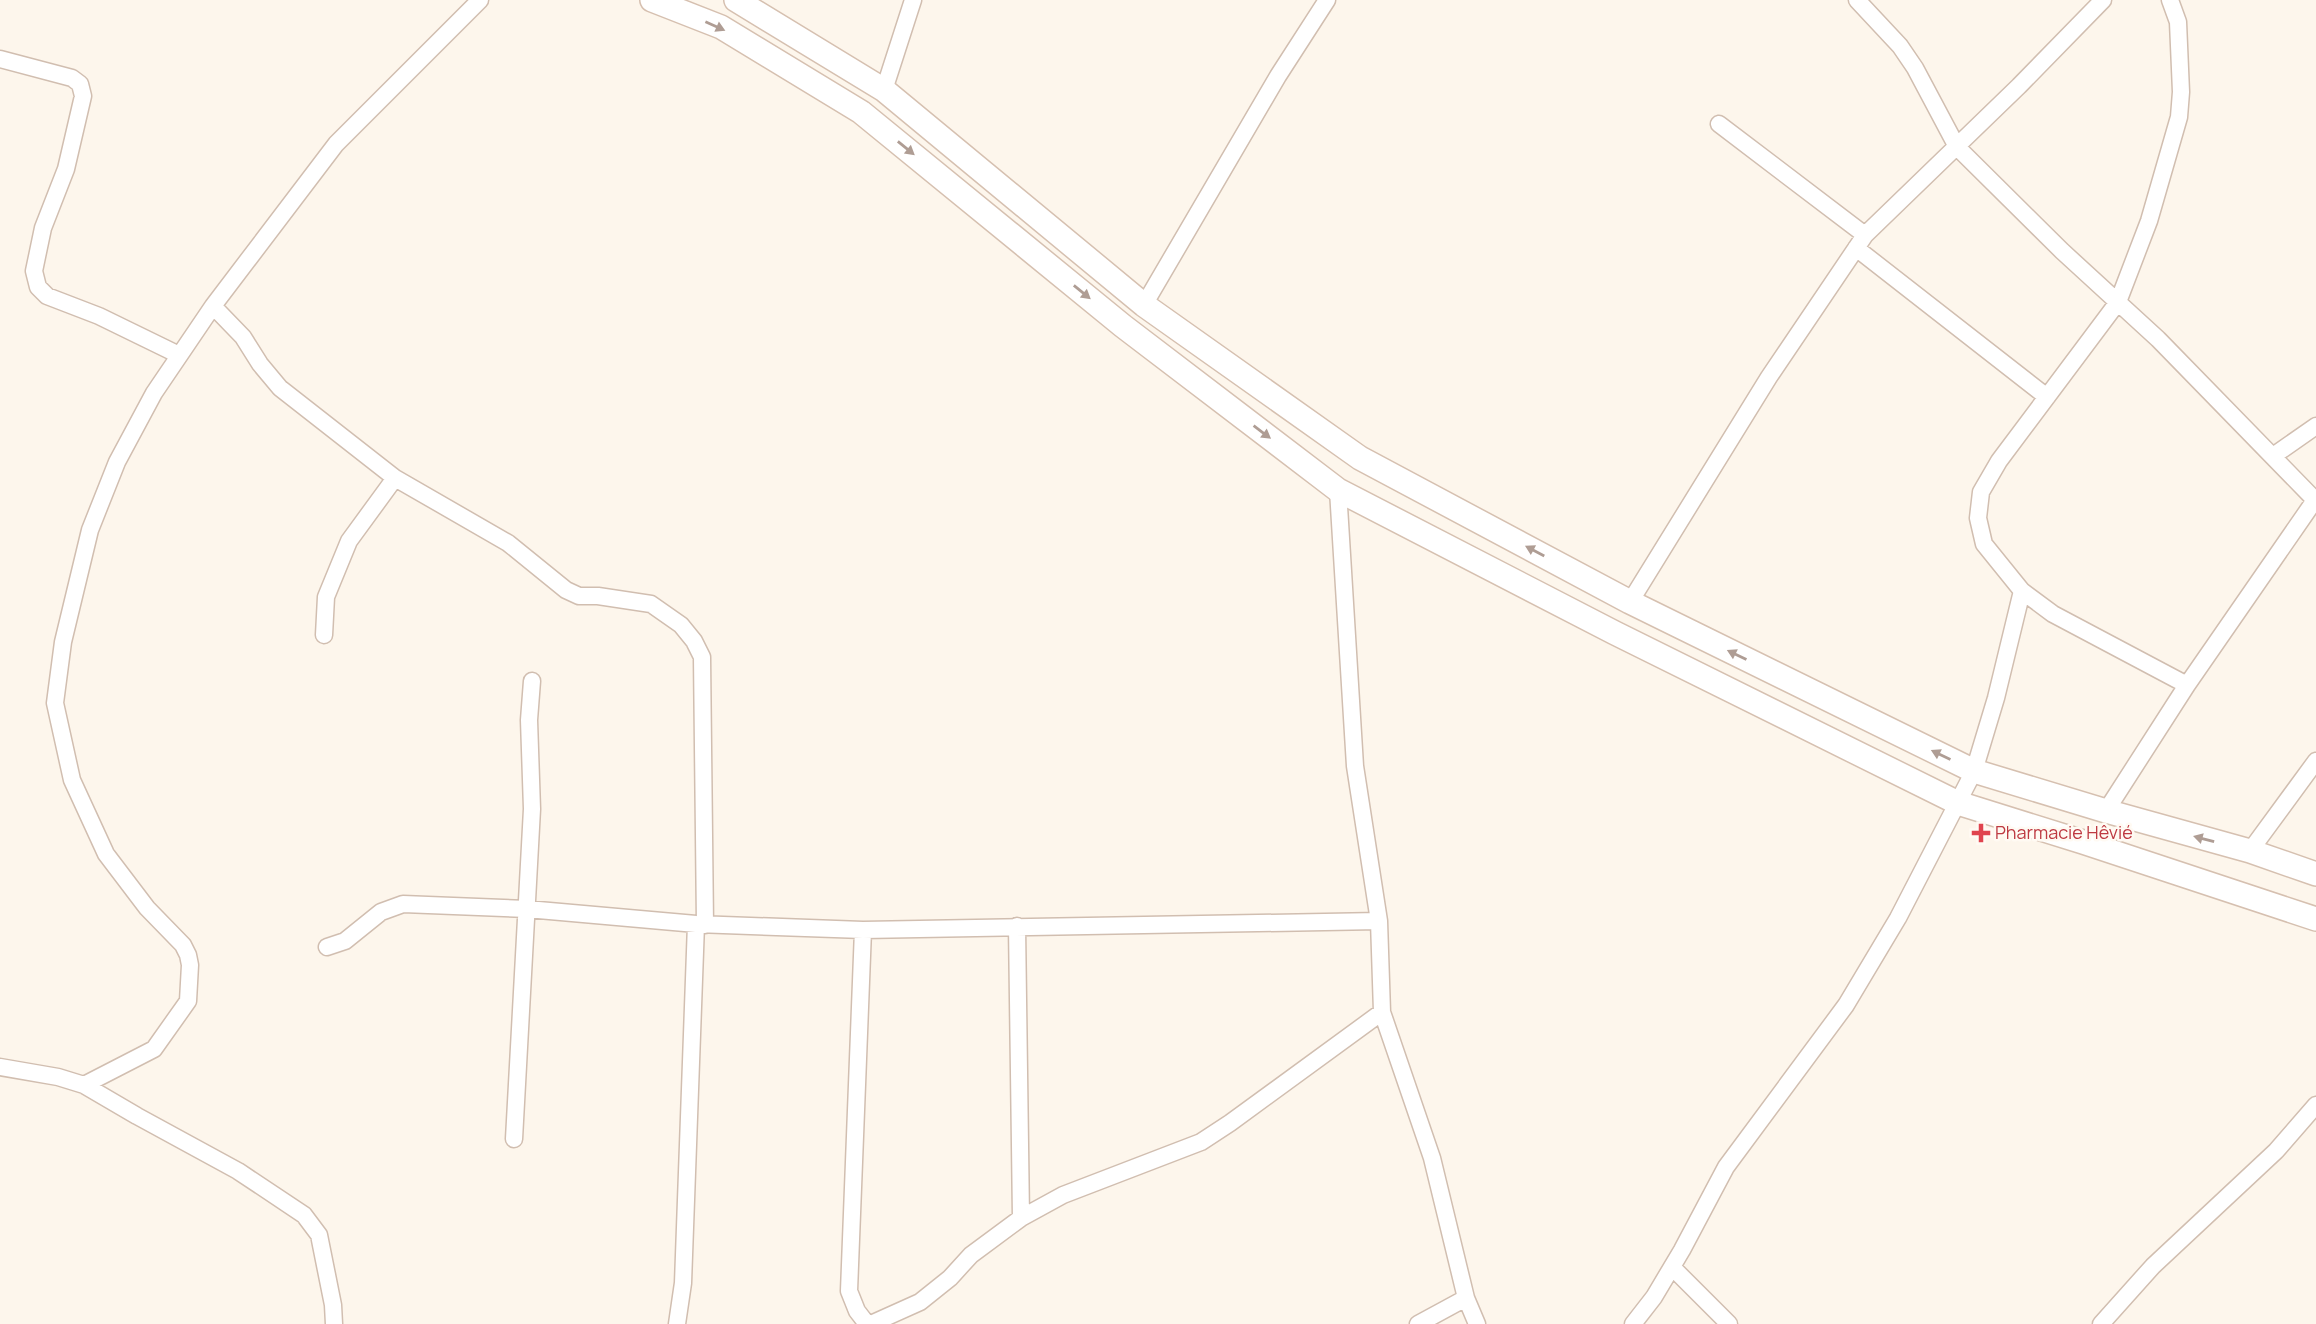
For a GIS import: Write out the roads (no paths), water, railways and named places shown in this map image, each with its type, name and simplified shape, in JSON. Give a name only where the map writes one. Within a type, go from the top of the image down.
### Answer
[{"type":"street","points":[[84,1085],[153,1049],[188,1001],[190,965],[183,945],[147,908],[106,854],[72,780],[55,703],[63,642],[90,530],[117,463],[154,393],[213,306],[336,144],[480,0]]},
{"type":"street","points":[[652,0],[721,27],[861,112],[1124,326],[1338,490],[1615,633],[1958,803],[2316,919]]},
{"type":"street","points":[[736,0],[884,90],[1144,305],[1360,458],[1630,602],[1974,771],[2250,851],[2316,874]]},
{"type":"street","points":[[884,90],[913,0]]},
{"type":"street","points":[[1144,305],[1278,76],[1327,0]]},
{"type":"street","points":[[1857,0],[1900,46],[1915,68],[1957,146],[2062,251],[2158,339],[2315,500],[2187,685],[2106,811]]},
{"type":"street","points":[[1630,602],[1769,377],[1861,241],[2103,0]]},
{"type":"street","points":[[2170,0],[2178,22],[2179,117],[2149,221],[2118,302],[1999,461],[1981,492],[1978,518],[1984,544],[2022,591],[2053,614],[2187,685]]},
{"type":"street","points":[[0,59],[72,78],[80,84],[83,96],[66,169],[43,228],[34,271],[37,287],[47,296],[99,316],[179,355]]},
{"type":"street","points":[[1720,124],[2047,397]]},
{"type":"street","points":[[213,306],[243,337],[280,388],[395,478],[508,543],[566,590],[579,596],[651,604],[681,625],[702,657],[700,925],[683,1283],[677,1324]]},
{"type":"street","points":[[2273,456],[2316,426]]},
{"type":"street","points":[[324,635],[326,597],[349,541],[395,478]]},
{"type":"street","points":[[1338,490],[1355,766],[1379,921],[1382,1012],[1432,1158],[1466,1298],[1477,1324]]},
{"type":"street","points":[[1633,1324],[1654,1297],[1726,1167],[1846,1005],[1898,918],[1974,771],[1996,698],[2022,591]]},
{"type":"street","points":[[514,1139],[531,809],[529,720],[532,681]]},
{"type":"street","points":[[2250,851],[2316,761]]},
{"type":"street","points":[[327,947],[345,941],[381,912],[403,904],[527,909],[700,925],[863,930],[1379,921]]},
{"type":"street","points":[[1017,926],[1021,1218]]},
{"type":"street","points":[[863,930],[849,1292],[857,1311],[869,1324],[920,1302],[950,1278],[971,1255],[1021,1218],[1063,1195],[1201,1142],[1382,1012]]},
{"type":"street","points":[[0,1067],[58,1077],[84,1085],[238,1171],[304,1215],[319,1235],[334,1324]]},
{"type":"street","points":[[2101,1324],[2153,1265],[2276,1151],[2316,1105]]},
{"type":"street","points":[[1672,1266],[1729,1324]]},
{"type":"street","points":[[1418,1324],[1466,1298]]},
{"type":"place","name":"Pharmacie Hêvié","points":[[1981,833]]}]
